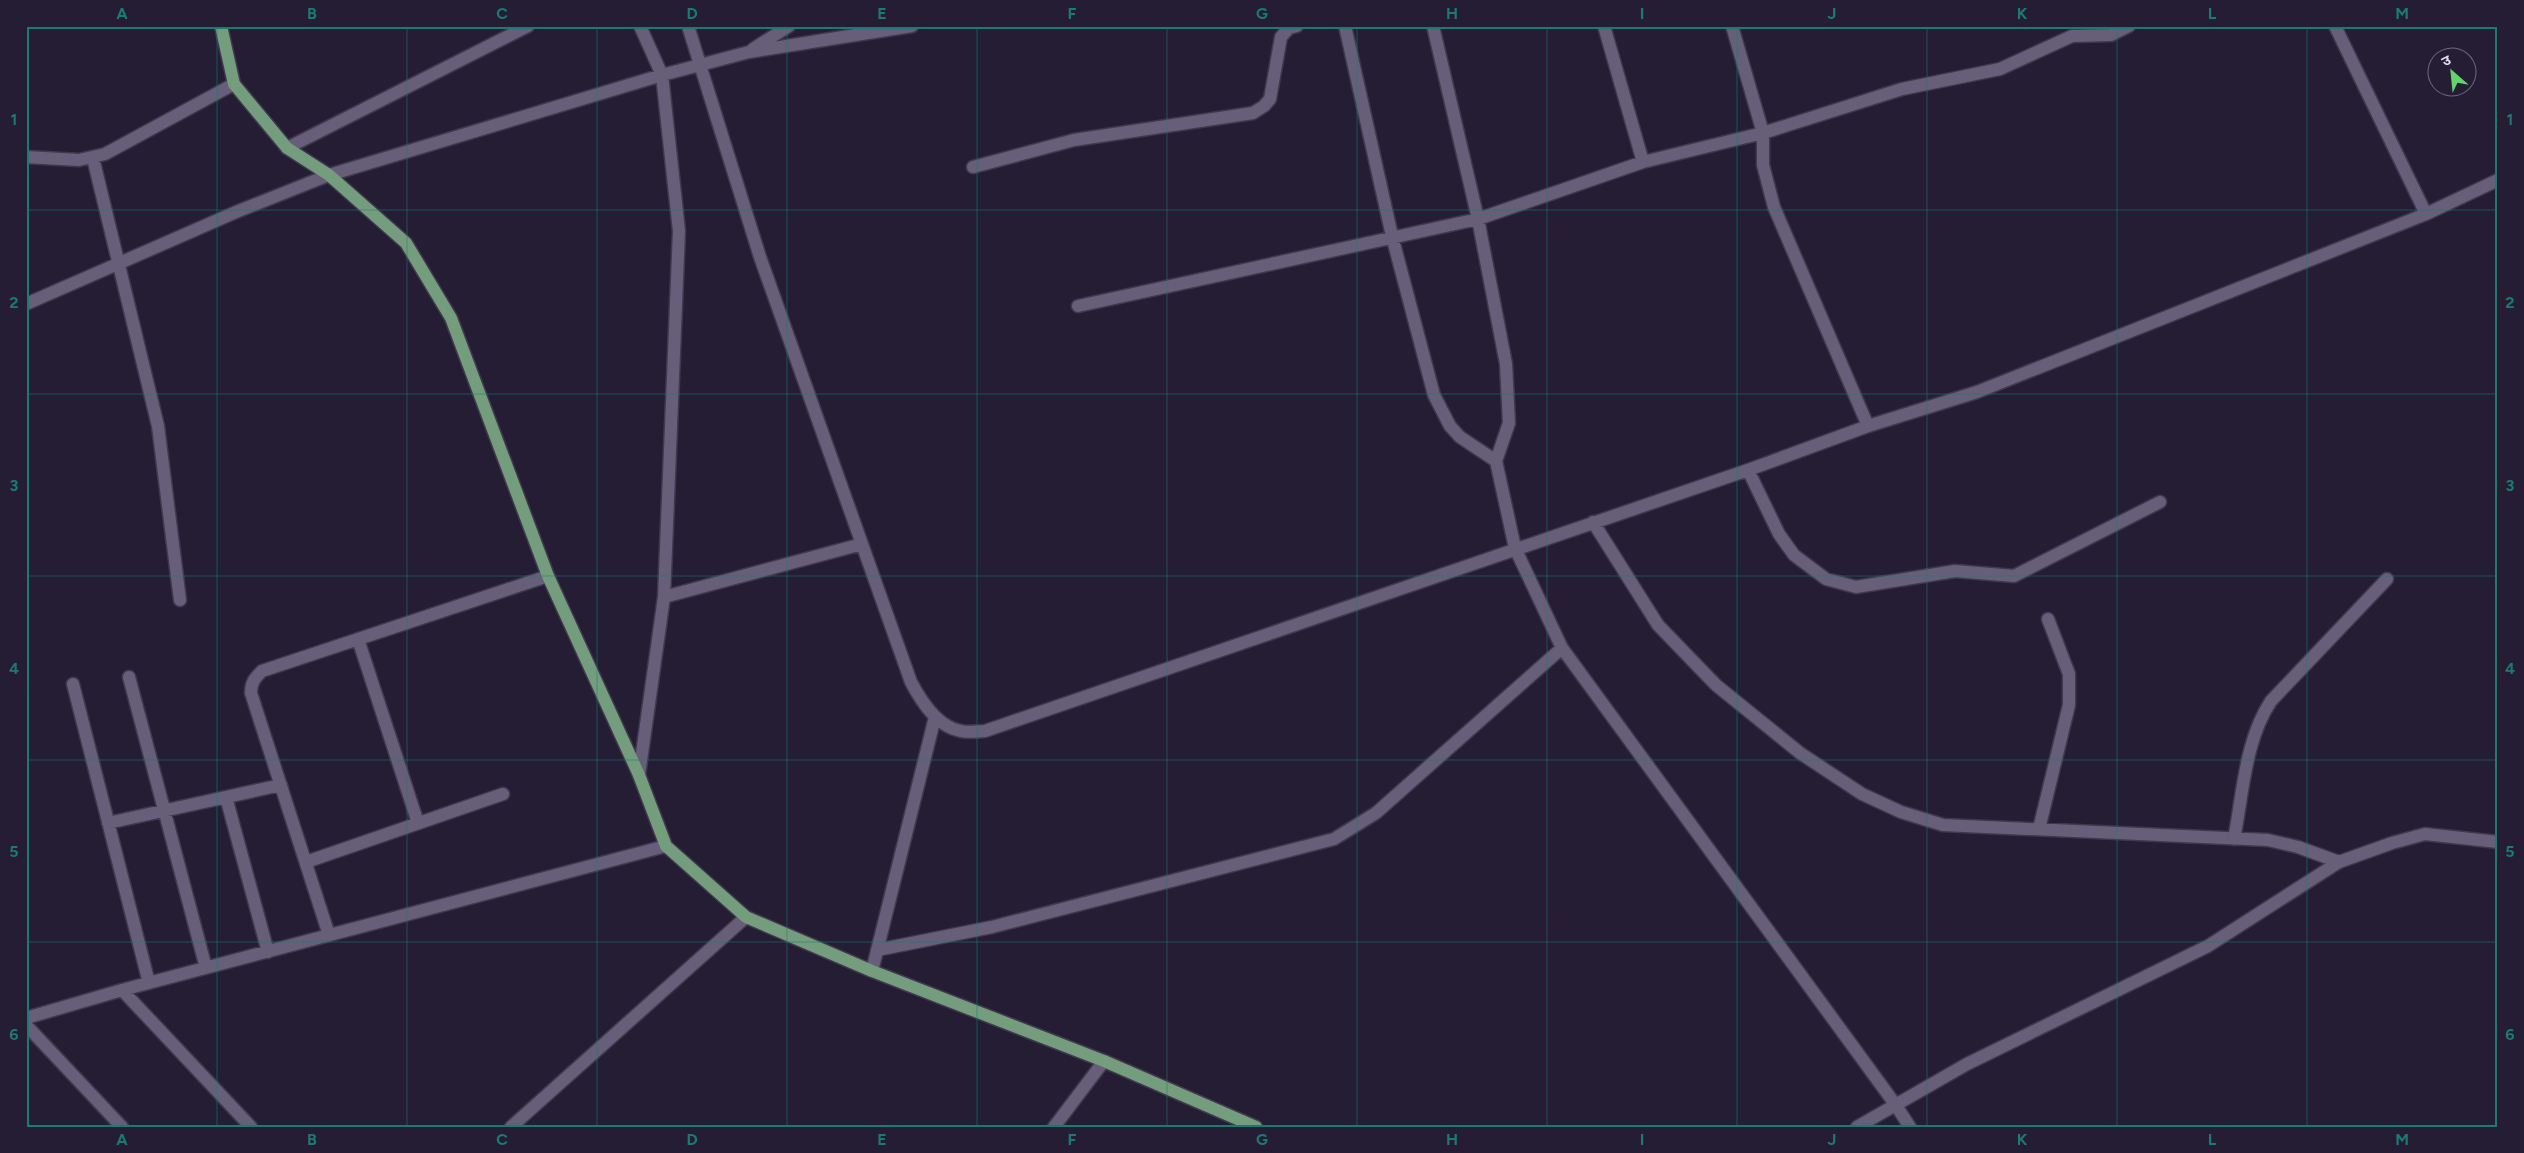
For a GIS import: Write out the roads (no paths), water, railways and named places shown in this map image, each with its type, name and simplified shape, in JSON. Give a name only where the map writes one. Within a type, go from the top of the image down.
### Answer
[{"type":"main road","points":[[221,26],[234,84],[287,148],[329,175],[406,243],[451,318],[548,576],[639,775],[666,846],[746,917],[872,971],[1104,1061],[1256,1127]]},
{"type":"street","points":[[287,148],[528,26]]},
{"type":"street","points":[[639,775],[664,597],[679,231],[662,74],[640,26]]},
{"type":"street","points":[[688,26],[760,258],[911,682],[922,701],[935,717],[960,731],[985,731],[1515,548],[1748,470],[1868,426],[1977,392],[2426,214],[2498,180]]},
{"type":"street","points":[[749,52],[789,26]]},
{"type":"street","points":[[26,304],[117,263],[329,175],[662,74],[700,66],[749,52],[912,26]]},
{"type":"street","points":[[973,167],[1074,140],[1253,113],[1264,106],[1270,99],[1281,37],[1289,28],[1296,26]]},
{"type":"street","points":[[1345,26],[1392,236],[1434,395],[1450,426],[1460,437],[1496,461]]},
{"type":"street","points":[[1433,26],[1478,219],[1506,364],[1509,423],[1496,461],[1515,548],[1562,648],[1896,1104],[1910,1127]]},
{"type":"street","points":[[1604,26],[1643,162]]},
{"type":"street","points":[[1732,26],[1763,133],[1762,165],[1774,207],[1868,426]]},
{"type":"street","points":[[1078,306],[1237,273],[1392,236],[1478,219],[1643,162],[1763,133],[1902,89],[2000,70],[2072,36],[2111,35],[2129,26]]},
{"type":"street","points":[[2335,26],[2426,214]]},
{"type":"street","points":[[26,157],[79,160],[106,154],[234,84]]},
{"type":"street","points":[[93,158],[158,426],[180,600]]},
{"type":"street","points":[[1748,470],[1779,534],[1794,555],[1826,579],[1856,587],[1955,571],[2014,576],[2160,502]]},
{"type":"street","points":[[1592,522],[1658,625],[1716,685],[1800,753],[1862,794],[1901,812],[1943,825],[2284,842],[2339,862]]},
{"type":"street","points":[[664,597],[862,544]]},
{"type":"street","points":[[329,935],[251,692],[251,685],[262,671],[548,576]]},
{"type":"street","points":[[2234,839],[2254,731],[2263,714],[2271,701],[2387,579]]},
{"type":"street","points":[[2040,830],[2069,705],[2069,674],[2048,619]]},
{"type":"street","points":[[358,639],[418,823]]},
{"type":"street","points":[[877,950],[992,927],[1334,839],[1376,813],[1562,648]]},
{"type":"street","points":[[129,677],[206,968]]},
{"type":"street","points":[[73,684],[149,983]]},
{"type":"street","points":[[872,971],[935,717]]},
{"type":"street","points":[[108,823],[281,784]]},
{"type":"street","points":[[306,862],[502,794]]},
{"type":"street","points":[[226,797],[268,952]]},
{"type":"street","points":[[1857,1127],[1967,1064],[2208,946],[2339,862],[2392,843],[2425,834],[2498,842]]},
{"type":"street","points":[[26,1018],[122,990],[666,846]]},
{"type":"street","points":[[511,1127],[746,917]]},
{"type":"street","points":[[122,990],[251,1127]]},
{"type":"street","points":[[26,1025],[122,1127]]},
{"type":"street","points":[[1054,1127],[1104,1061]]}]
